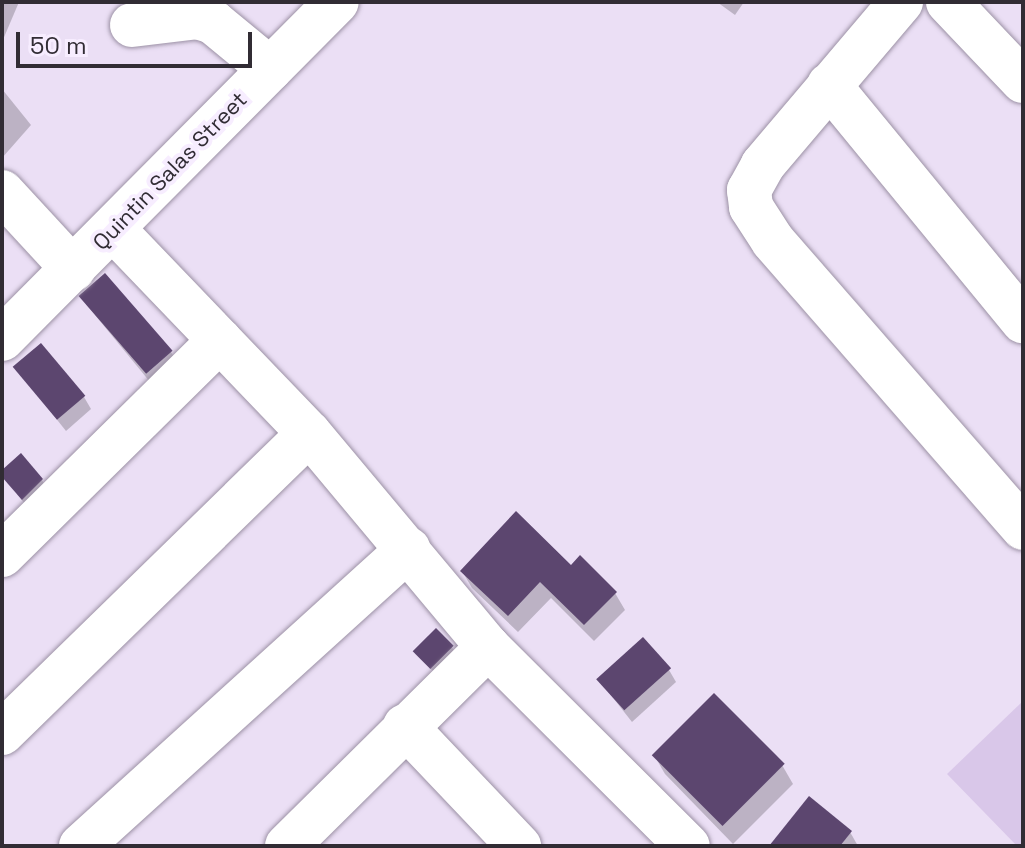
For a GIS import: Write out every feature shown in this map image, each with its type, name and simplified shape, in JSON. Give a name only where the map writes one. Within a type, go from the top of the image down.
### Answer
[{"type":"street","name":"Quintin Salas Street","points":[[2,339],[114,230],[337,2]]},
{"type":"street","points":[[901,2],[756,174],[749,190],[751,207],[773,241],[1023,528]]},
{"type":"street","points":[[948,2],[1023,81]]},
{"type":"street","points":[[132,25],[197,17],[213,22],[270,69]]},
{"type":"street","points":[[829,85],[1023,321]]},
{"type":"street","points":[[2,192],[73,269]]},
{"type":"street","points":[[114,230],[309,433],[488,647],[688,846]]},
{"type":"street","points":[[2,555],[220,340]]},
{"type":"street","points":[[2,733],[309,433]]},
{"type":"street","points":[[81,846],[408,549]]},
{"type":"street","points":[[287,846],[488,647]]},
{"type":"street","points":[[405,726],[502,840]]},
{"type":"shaded area","points":[[1023,701],[1023,846],[1017,846],[947,774]]},
{"type":"building","points":[[105,273],[173,351],[146,374],[79,296]]},
{"type":"building","points":[[41,343],[85,396],[57,420],[13,367]]},
{"type":"building","points":[[21,453],[43,479],[22,500],[2,477],[2,470]]},
{"type":"building","points":[[516,511],[571,565],[580,555],[617,592],[584,625],[540,582],[508,616],[460,571]]},
{"type":"building","points":[[436,628],[454,646],[430,669],[413,651]]},
{"type":"building","points":[[643,637],[671,668],[624,710],[596,679]]},
{"type":"building","points":[[714,693],[785,764],[722,826],[652,755]]},
{"type":"building","points":[[809,796],[852,831],[840,846],[769,846]]}]
